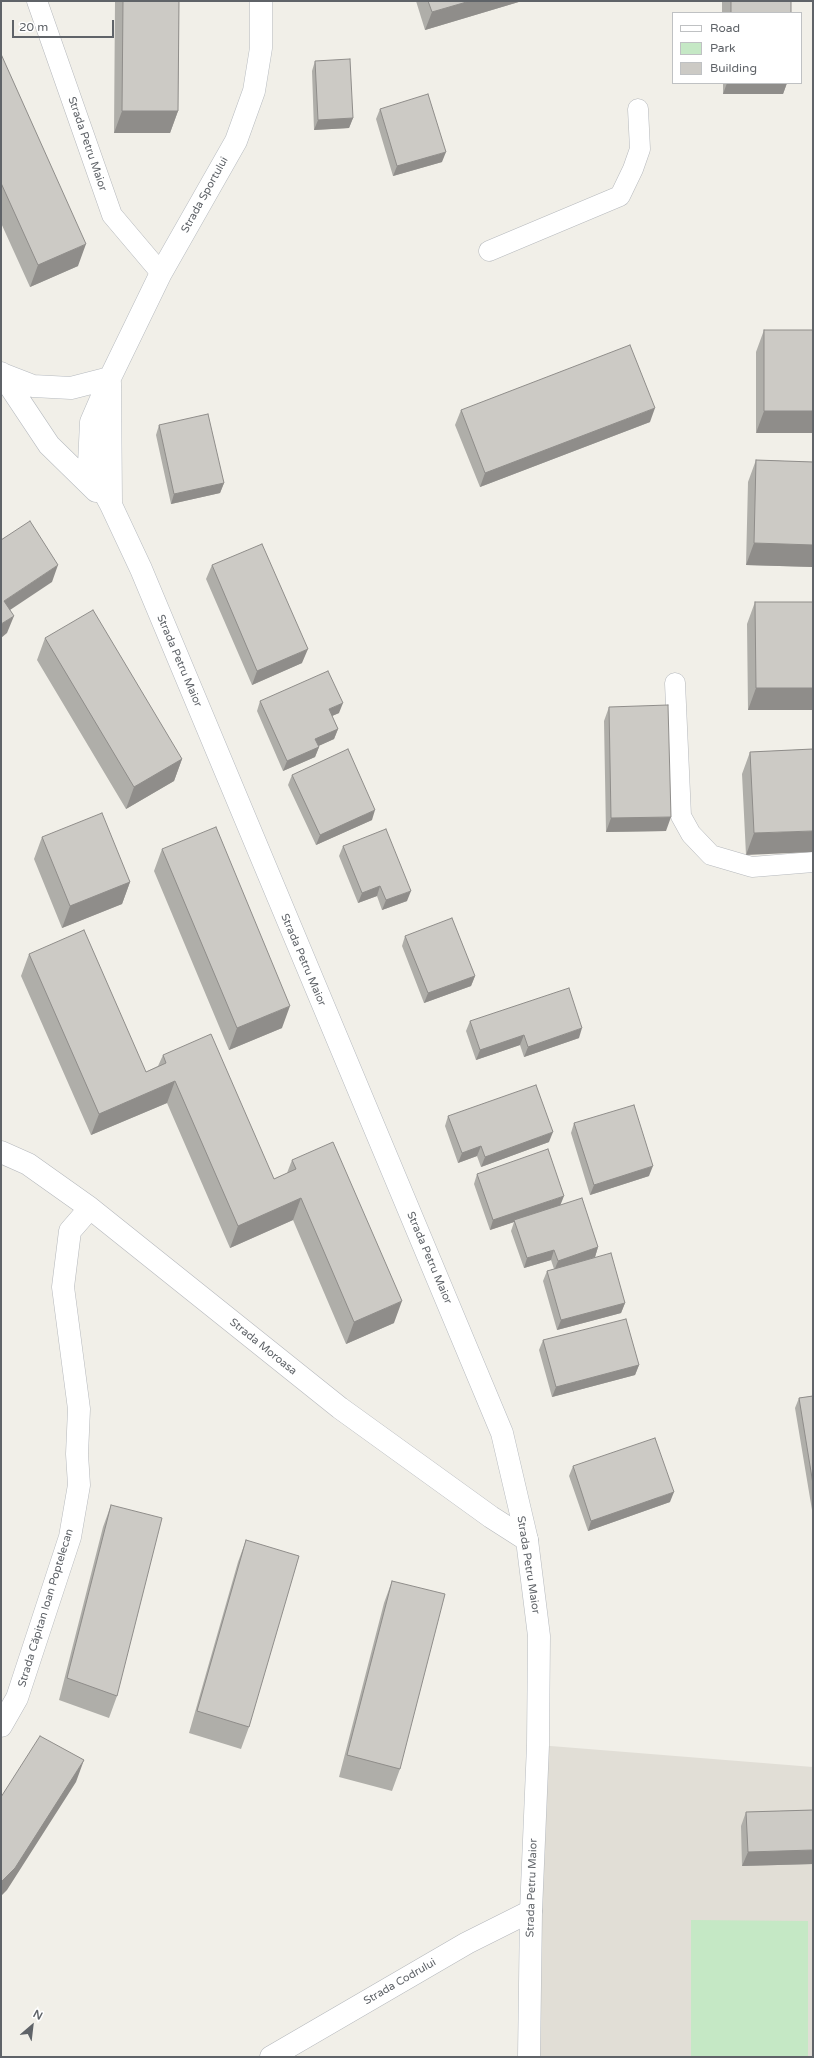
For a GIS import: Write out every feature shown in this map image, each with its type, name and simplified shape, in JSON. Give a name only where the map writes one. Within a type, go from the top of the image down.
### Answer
[{"type":"main road","name":"Strada Sportului","points":[[110,378],[162,274],[236,141],[254,90],[261,48],[261,1]]},
{"type":"main road","name":"Strada Petru Maior","points":[[1,374],[33,386],[71,388],[110,378],[111,506]]},
{"type":"main road","name":"Strada Petru Maior","points":[[1,374],[49,445],[111,506],[141,569],[502,1433],[527,1540],[539,1636],[538,1745],[531,1912],[529,2057]]},
{"type":"main road","name":"Strada Moroasa","points":[[1,1152],[28,1164],[90,1208],[340,1408],[491,1517],[527,1540]]},
{"type":"main road","name":"Strada Căpitan Ioan Poptelecan","points":[[1,1726],[17,1698],[63,1559],[70,1537],[79,1485],[76,1454],[79,1408],[63,1287],[70,1231],[90,1208]]},
{"type":"main road","name":"Strada Codrului","points":[[271,2057],[467,1943],[531,1912]]},
{"type":"lane","name":"Strada Petru Maior","points":[[37,1],[112,215],[162,274]]},
{"type":"lane","points":[[489,251],[620,196],[633,169],[640,149],[638,110]]},
{"type":"lane","points":[[675,683],[681,816],[691,834],[711,855],[752,867],[813,862]]},
{"type":"shaded area","points":[[538,1745],[813,1767],[813,2057],[529,2057]]},
{"type":"green space","points":[[691,1920],[808,1921],[808,2057],[691,2057]]},
{"type":"building","points":[[123,1],[179,1],[178,111],[122,111]]},
{"type":"building","points":[[428,1],[470,1],[432,12]]},
{"type":"building","points":[[731,1],[791,1],[791,12],[731,12]]},
{"type":"building","points":[[1,54],[86,244],[38,265],[1,183]]},
{"type":"building","points":[[350,59],[353,118],[318,120],[315,61]]},
{"type":"building","points":[[428,94],[446,152],[397,166],[380,109]]},
{"type":"building","points":[[764,330],[813,330],[813,411],[764,411]]},
{"type":"building","points":[[630,345],[655,408],[485,473],[461,410]]},
{"type":"building","points":[[208,414],[224,483],[174,494],[159,425]]},
{"type":"building","points":[[756,460],[813,462],[813,545],[754,543]]},
{"type":"building","points":[[30,521],[58,565],[4,601],[14,616],[1,624],[1,540]]},
{"type":"building","points":[[262,544],[308,649],[257,671],[212,565]]},
{"type":"building","points":[[755,602],[813,602],[813,688],[756,688]]},
{"type":"building","points":[[93,610],[182,759],[134,787],[45,638]]},
{"type":"building","points":[[328,671],[343,703],[329,709],[338,729],[315,739],[319,747],[287,761],[260,701]]},
{"type":"building","points":[[668,705],[671,817],[611,818],[609,707]]},
{"type":"building","points":[[348,749],[375,810],[320,835],[292,775]]},
{"type":"building","points":[[813,749],[813,831],[754,833],[750,752]]},
{"type":"building","points":[[102,813],[130,882],[70,906],[42,837]]},
{"type":"building","points":[[216,827],[290,1006],[237,1028],[162,849]]},
{"type":"building","points":[[386,829],[411,891],[386,900],[380,886],[362,893],[343,846]]},
{"type":"building","points":[[452,918],[475,976],[428,993],[405,936]]},
{"type":"building","points":[[84,930],[146,1072],[166,1063],[163,1055],[211,1034],[274,1179],[296,1169],[292,1160],[333,1142],[402,1301],[354,1322],[301,1198],[238,1226],[175,1081],[99,1114],[29,954]]},
{"type":"building","points":[[569,988],[582,1028],[528,1047],[524,1035],[480,1050],[470,1021]]},
{"type":"building","points":[[536,1085],[553,1132],[485,1157],[481,1146],[462,1153],[448,1116]]},
{"type":"building","points":[[634,1105],[653,1166],[594,1185],[574,1123]]},
{"type":"building","points":[[548,1149],[564,1196],[493,1220],[477,1174]]},
{"type":"building","points":[[582,1198],[598,1247],[558,1261],[554,1250],[527,1258],[514,1220]]},
{"type":"building","points":[[611,1253],[625,1303],[561,1320],[547,1271]]},
{"type":"building","points":[[626,1319],[639,1365],[556,1387],[543,1340]]},
{"type":"building","points":[[813,1396],[813,1484],[799,1398]]},
{"type":"building","points":[[655,1438],[674,1492],[591,1521],[573,1466]]},
{"type":"building","points":[[111,1505],[162,1518],[117,1696],[67,1678]]},
{"type":"building","points":[[246,1540],[299,1556],[249,1727],[197,1711]]},
{"type":"building","points":[[392,1581],[445,1594],[400,1769],[347,1755]]},
{"type":"building","points":[[40,1736],[84,1760],[15,1868],[1,1882],[1,1797]]},
{"type":"building","points":[[813,1810],[813,1850],[748,1852],[746,1812]]}]
